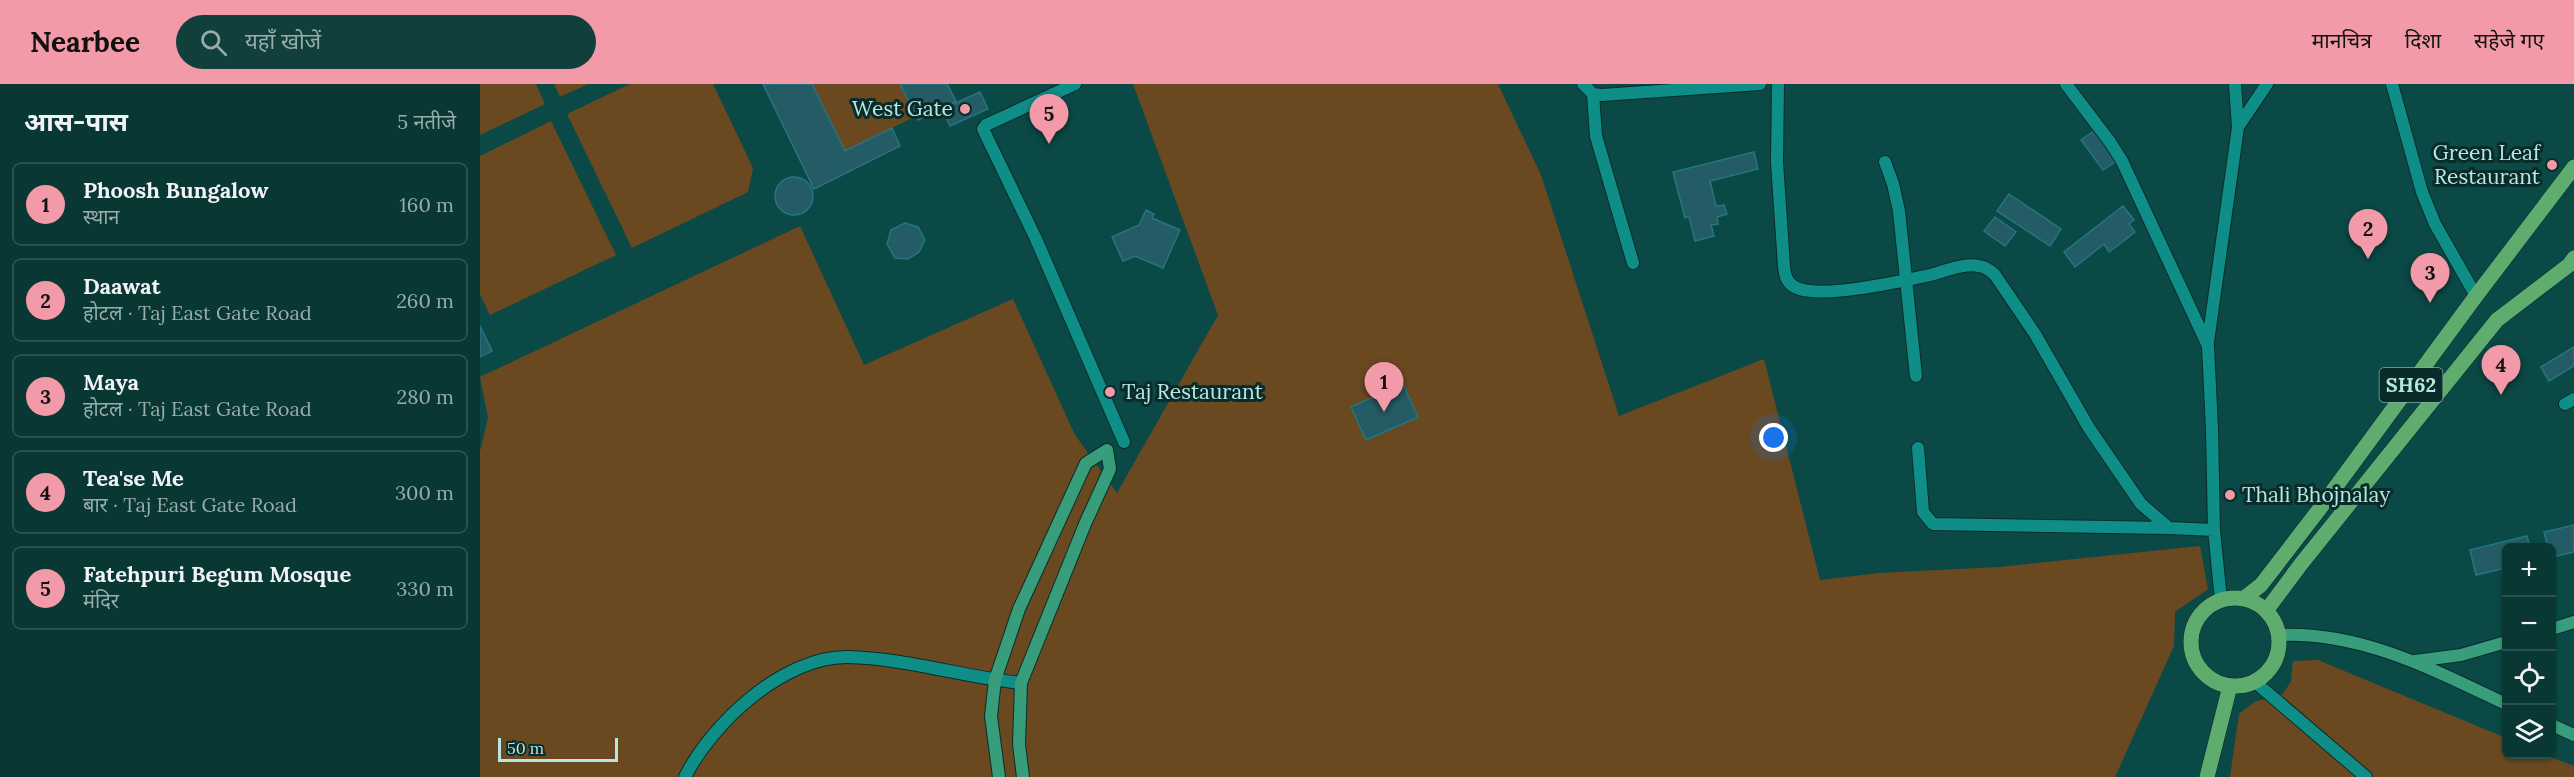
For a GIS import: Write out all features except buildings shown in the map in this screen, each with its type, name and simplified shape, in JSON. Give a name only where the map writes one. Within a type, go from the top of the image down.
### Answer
[{"type":"main road","name":"SH62","points":[[2243,599],[2260,585],[2318,512],[2476,296],[2574,167]]},
{"type":"main road","name":"SH62","points":[[2266,611],[2301,564],[2497,320],[2569,265],[2574,258]]},
{"type":"main road","points":[[2243,599],[2255,603],[2266,611],[2274,622],[2279,646],[2272,667],[2255,682],[2243,686],[2230,686],[2206,675],[2197,664],[2192,652],[2191,639],[2197,619],[2204,611],[2221,600],[2243,599]]},
{"type":"main road","points":[[2208,777],[2230,686]]},
{"type":"street","points":[[1075,84],[986,125],[983,129],[1036,239],[1124,442]]},
{"type":"street","points":[[1583,84],[1593,94],[1596,136],[1634,263]]},
{"type":"street","points":[[1593,94],[1760,84]]},
{"type":"street","points":[[1778,84],[1777,162],[1786,279],[1802,291],[1832,291],[1908,280],[1978,265],[1987,268],[1995,275],[2035,334],[2089,428],[2141,504],[2169,528]]},
{"type":"street","points":[[2066,84],[2122,161],[2208,346]]},
{"type":"street","points":[[2221,600],[2214,530],[2208,346],[2238,127],[2235,84]]},
{"type":"street","points":[[2238,127],[2267,84]]},
{"type":"street","points":[[2392,84],[2422,192],[2435,224],[2476,296]]},
{"type":"street","points":[[1885,162],[1899,211],[1908,280],[1916,376]]},
{"type":"street","points":[[1918,448],[1923,512],[1933,525],[2214,530]]},
{"type":"street","points":[[999,777],[991,716],[995,680],[1019,609],[1086,463],[1107,450],[1110,469],[1080,534],[1021,684],[1019,744],[1023,777]]},
{"type":"street","points":[[2556,628],[2574,622]]},
{"type":"street","points":[[2278,634],[2300,634],[2354,641],[2414,661],[2502,702]]},
{"type":"street","points":[[2414,661],[2461,655],[2502,643]]},
{"type":"street","points":[[685,777],[715,733],[742,704],[777,680],[821,660],[847,657],[888,661],[1021,684]]},
{"type":"street","points":[[2255,682],[2366,777]]},
{"type":"street","points":[[2556,727],[2574,735]]},
{"type":"shaded area","points":[[480,84],[536,84],[545,104],[480,135]]},
{"type":"shaded area","points":[[554,84],[588,84],[560,97]]},
{"type":"shaded area","points":[[630,84],[713,84],[753,168],[748,192],[632,248],[567,114]]},
{"type":"shaded area","points":[[812,84],[900,84],[916,116],[845,151]]},
{"type":"shaded area","points":[[1133,84],[1498,84],[1541,175],[1619,416],[1764,359],[1820,580],[1879,573],[1999,567],[2200,546],[2208,589],[2175,612],[2174,646],[2115,777],[480,777],[480,451],[488,418],[480,377],[800,226],[864,365],[1013,299],[1075,435],[1117,493],[1218,315]]},
{"type":"shaded area","points":[[551,121],[616,255],[490,315],[480,294],[480,156]]},
{"type":"shaded area","points":[[2318,660],[2502,736],[2502,759],[2556,759],[2574,766],[2574,777],[2230,777],[2239,714],[2254,702],[2283,694],[2291,681],[2293,661]]},
{"type":"place","name":"West Gate","points":[[965,109]]},
{"type":"place","name":"Fatehpuri Begum Mosque","points":[[1049,144]]},
{"type":"place","name":"Green Leaf Restaurant","points":[[2552,165]]},
{"type":"place","name":"Daawat","points":[[2368,259]]},
{"type":"place","name":"Maya","points":[[2430,303]]},
{"type":"place","name":"Taj Restaurant","points":[[1110,392]]},
{"type":"place","name":"Tea'se Me","points":[[2501,395]]},
{"type":"place","name":"Phoosh Bungalow","points":[[1384,412]]},
{"type":"place","name":"Thali Bhojnalay","points":[[2230,495]]}]
